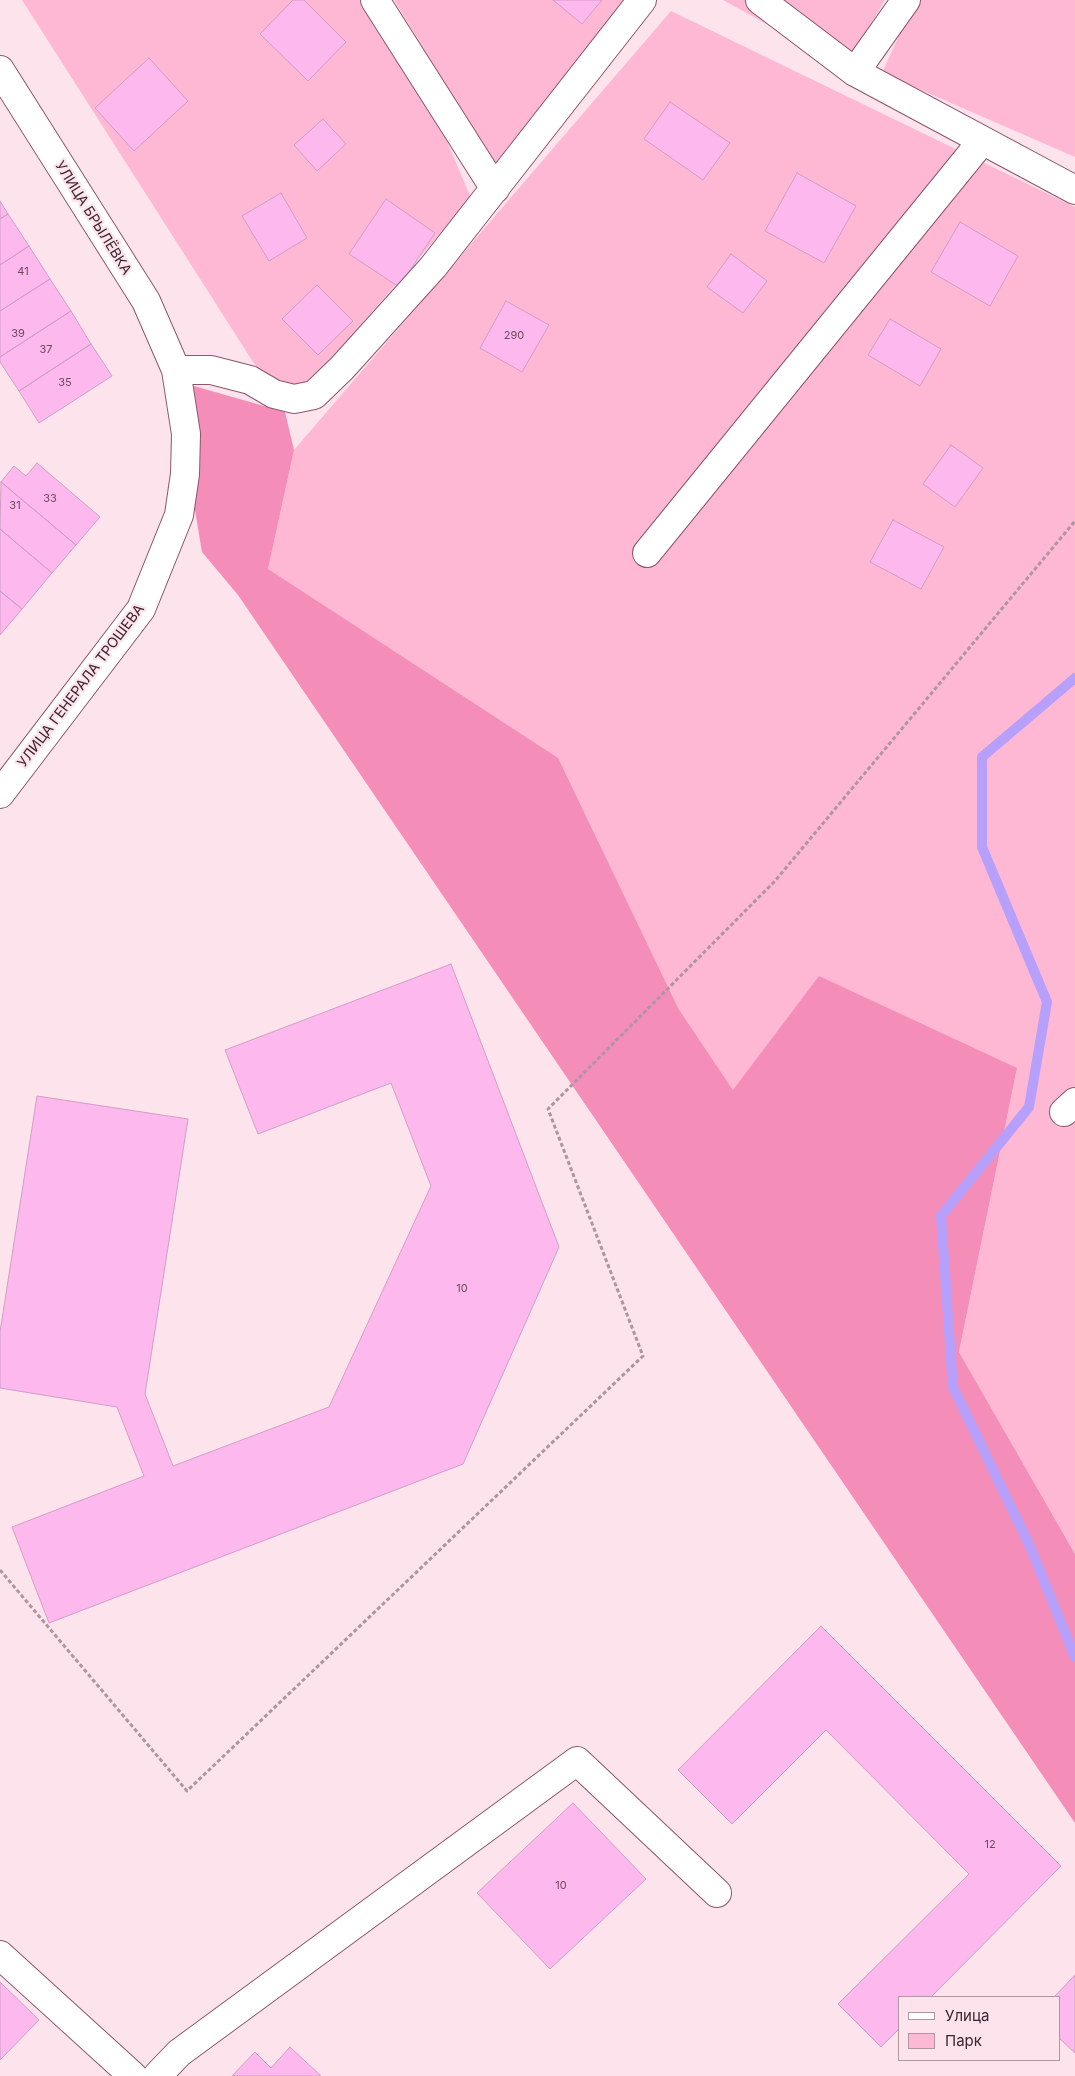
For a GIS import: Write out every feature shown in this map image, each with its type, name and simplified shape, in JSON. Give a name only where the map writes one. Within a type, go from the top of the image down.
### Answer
[{"type":"street","points":[[375,0],[494,189]]},
{"type":"street","points":[[176,370],[211,370],[250,380],[274,394],[294,399],[314,395],[342,368],[433,267],[642,0]]},
{"type":"street","points":[[760,0],[855,72],[1075,190]]},
{"type":"street","points":[[855,72],[906,0]]},
{"type":"street","name":"УЛИЦА БРЫЛЁВКА","points":[[3,80],[146,301],[176,370]]},
{"type":"street","points":[[648,553],[982,141]]},
{"type":"street","name":"УЛИЦА ГЕНЕРАЛА ТРОШЕВА","points":[[0,794],[141,609],[179,515],[186,434],[176,370]]},
{"type":"street","points":[[157,2076],[179,2052],[577,1761],[717,1894]]},
{"type":"street","points":[[0,1954],[132,2076]]},
{"type":"path","points":[[0,1570],[186,1791],[643,1356],[548,1109],[775,881],[1075,521]]},
{"type":"green space","points":[[22,0],[369,0],[437,118],[471,198],[285,412]]},
{"type":"green space","points":[[394,0],[630,0],[497,169]]},
{"type":"green space","points":[[723,0],[885,0],[845,67]]},
{"type":"green space","points":[[915,0],[1075,0],[1075,157],[882,73]]},
{"type":"green space","points":[[671,11],[1075,207],[1075,1554],[959,1352],[1017,1068],[733,1090],[678,1008],[268,569],[294,450]]},
{"type":"shaded area","points":[[173,380],[285,412],[294,450],[268,569],[558,758],[678,1008],[733,1090],[819,976],[1017,1068],[959,1352],[1075,1554],[1075,1823],[238,595],[202,552]]},
{"type":"building","points":[[293,0],[304,0],[346,42],[308,81],[260,34]]},
{"type":"building","points":[[553,0],[602,0],[582,24]]},
{"type":"building","points":[[149,58],[188,101],[134,151],[95,108]]},
{"type":"building","points":[[670,102],[730,143],[703,180],[644,139]]},
{"type":"building","points":[[323,119],[346,144],[317,171],[294,145]]},
{"type":"building","points":[[797,173],[856,206],[824,263],[765,231]]},
{"type":"building","points":[[281,193],[307,238],[269,261],[242,216]]},
{"type":"building","points":[[386,199],[435,233],[399,287],[349,254]]},
{"type":"building","points":[[0,201],[8,214],[0,219]]},
{"type":"building","points":[[8,214],[29,246],[0,265],[0,219]]},
{"type":"building","points":[[960,222],[1018,256],[990,306],[931,272]]},
{"type":"building","points":[[29,246],[50,279],[0,311],[0,265]]},
{"type":"building","points":[[731,254],[767,281],[743,313],[707,287]]},
{"type":"building","points":[[50,279],[71,311],[0,357],[0,311]]},
{"type":"building","points":[[317,285],[353,321],[318,355],[282,319]]},
{"type":"building","points":[[506,301],[549,325],[522,372],[480,348]]},
{"type":"building","points":[[71,311],[91,344],[19,391],[0,362],[0,357]]},
{"type":"building","points":[[890,319],[941,349],[920,386],[868,355]]},
{"type":"building","points":[[91,344],[112,376],[39,423],[19,391]]},
{"type":"building","points":[[951,445],[983,468],[955,507],[923,484]]},
{"type":"building","points":[[37,463],[100,517],[76,545],[1,482],[14,466],[26,476]]},
{"type":"building","points":[[1,482],[76,545],[52,573],[0,529]]},
{"type":"building","points":[[893,520],[944,547],[921,589],[870,562]]},
{"type":"building","points":[[0,529],[52,573],[22,609],[0,591]]},
{"type":"building","points":[[0,591],[22,609],[0,635]]},
{"type":"building","points":[[451,964],[559,1247],[463,1464],[49,1623],[12,1527],[144,1476],[117,1407],[0,1388],[0,1332],[37,1096],[188,1119],[145,1394],[173,1466],[329,1407],[431,1186],[391,1083],[258,1134],[225,1050]]},
{"type":"building","points":[[821,1626],[1061,1866],[932,1996],[898,1996],[898,2030],[881,2047],[838,2004],[969,1874],[826,1730],[732,1824],[678,1770]]},
{"type":"building","points":[[573,1803],[646,1879],[550,1969],[477,1893]]},
{"type":"building","points":[[1075,1975],[1075,2053],[1060,2039],[1060,1996],[1055,1996]]},
{"type":"building","points":[[0,1982],[39,2020],[0,2060]]},
{"type":"building","points":[[290,2047],[321,2076],[232,2076],[255,2052],[271,2068]]},
{"type":"waterway","points":[[1075,678],[982,757],[982,847],[1047,1002],[1029,1107],[941,1216],[953,1387],[1029,1544],[1075,1657]]}]
